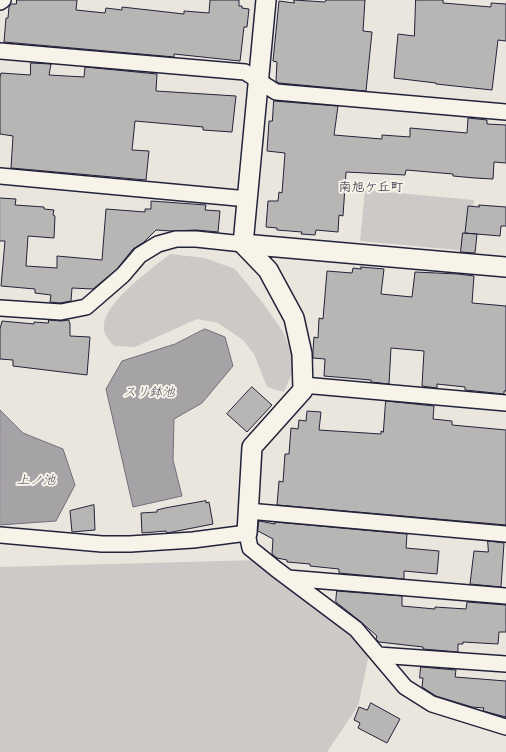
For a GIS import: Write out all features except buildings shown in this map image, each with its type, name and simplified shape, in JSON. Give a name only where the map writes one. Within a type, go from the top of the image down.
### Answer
[{"type":"street","points":[[243,244],[266,0]]},
{"type":"street","points":[[0,51],[245,72],[276,92],[506,112]]},
{"type":"street","points":[[0,176],[248,198]]},
{"type":"street","points":[[0,308],[61,312],[86,307],[123,275],[140,255],[158,244],[176,239],[196,239],[506,266]]},
{"type":"street","points":[[243,244],[268,270],[294,318],[302,354],[303,385],[303,390],[252,447],[247,533],[250,548],[356,629],[405,687],[432,704],[506,727]]},
{"type":"street","points":[[303,385],[506,403]]},
{"type":"street","points":[[248,511],[506,534]]},
{"type":"street","points":[[0,536],[102,544],[130,544],[193,540],[247,533]]},
{"type":"street","points":[[288,578],[506,596]]},
{"type":"street","points":[[378,655],[506,664]]},
{"type":"shaded area","points":[[365,190],[474,200],[468,251],[360,241]]},
{"type":"shaded area","points":[[170,254],[205,258],[235,269],[263,303],[283,332],[292,355],[292,373],[284,392],[267,387],[254,354],[243,340],[218,323],[197,319],[135,347],[114,346],[106,337],[104,323],[109,312],[117,301],[127,289]]},
{"type":"shaded area","points":[[258,560],[370,650],[358,706],[327,752],[0,752],[0,567]]},
{"type":"water","name":"スリ鉢池","points":[[205,329],[225,337],[233,366],[202,403],[174,419],[173,460],[182,496],[133,507],[106,389],[122,361],[175,344]]},
{"type":"water","name":"上ノ池","points":[[0,410],[23,433],[63,449],[75,485],[56,521],[0,525]]},
{"type":"district","name":"南旭ケ丘町","points":[[371,187]]}]
